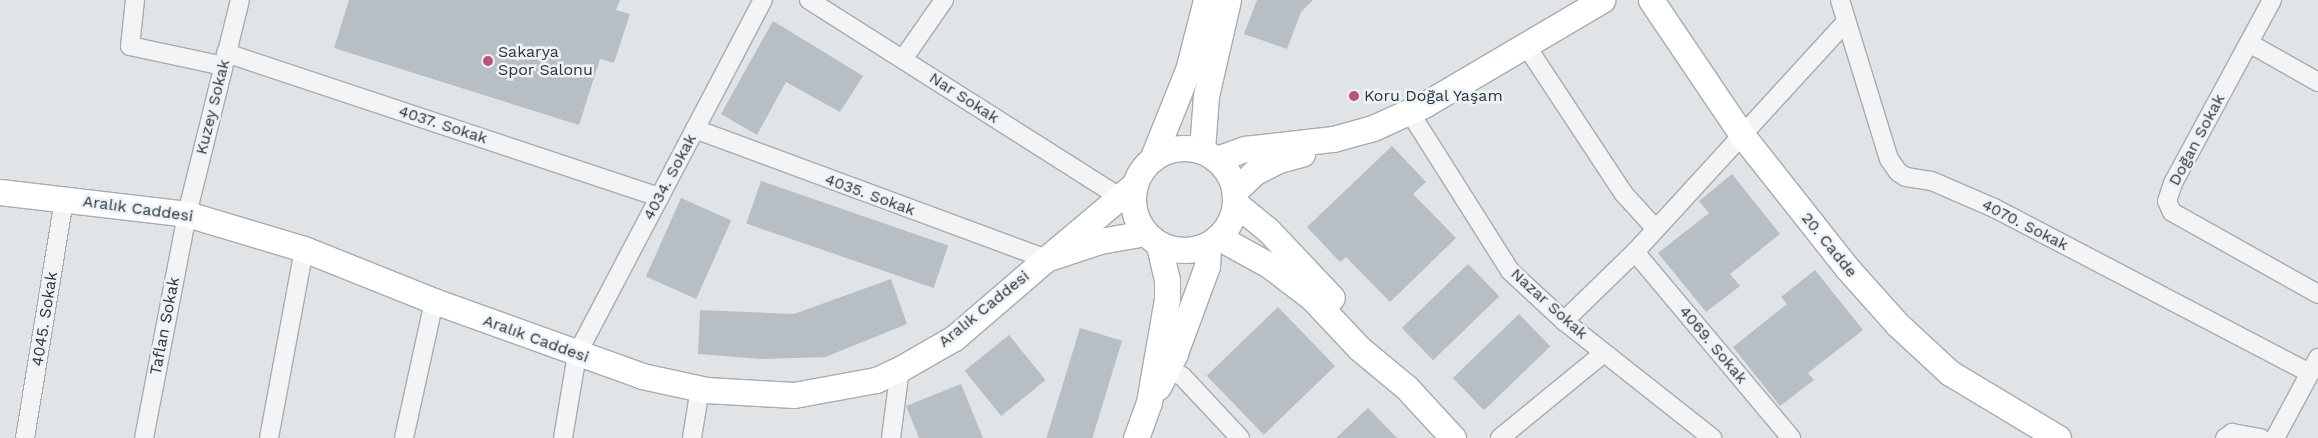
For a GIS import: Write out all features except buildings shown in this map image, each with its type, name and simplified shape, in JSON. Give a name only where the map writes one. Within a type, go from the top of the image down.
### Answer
[{"type":"street","name":"4037. Sokak","points":[[135,0],[130,46],[225,60],[660,197]]},
{"type":"street","name":"Kuzey Sokak","points":[[187,214],[240,0]]},
{"type":"street","name":"4034. Sokak","points":[[563,438],[577,354],[763,0]]},
{"type":"street","name":"Nar Sokak","points":[[808,0],[903,59],[1127,191]]},
{"type":"street","points":[[903,59],[944,0]]},
{"type":"street","points":[[1136,438],[1149,402],[1167,299],[1166,280],[1152,238],[1136,219],[1127,191],[1141,170],[1153,157],[1186,78],[1206,0]]},
{"type":"street","points":[[1046,259],[1100,241],[1152,238],[1175,250],[1192,250],[1213,241],[1231,220],[1235,197],[1228,171],[1209,154],[1206,96],[1228,0]]},
{"type":"street","points":[[1153,157],[1168,150],[1185,147],[1209,154],[1333,139],[1373,128],[1409,111],[1602,0]]},
{"type":"street","name":"20. Cadde","points":[[1651,0],[1742,135],[1847,268],[1897,324],[1950,373],[2024,431],[2058,438]]},
{"type":"street","name":"4070. Sokak","points":[[1840,0],[1845,23],[1889,159],[1898,172],[1906,177],[1932,181],[1994,208],[2314,366]]},
{"type":"street","name":"Doğan Sokak","points":[[2272,0],[2172,183],[2166,201],[2172,212],[2318,294]]},
{"type":"street","points":[[1564,321],[1635,252],[1845,23]]},
{"type":"street","points":[[2249,43],[2318,82]]},
{"type":"street","points":[[1525,44],[1624,194],[1656,229]]},
{"type":"street","name":"Nazar Sokak","points":[[1409,111],[1510,271],[1564,321],[1712,438]]},
{"type":"street","name":"4035. Sokak","points":[[695,129],[1046,259]]},
{"type":"street","points":[[1235,197],[1255,172],[1279,160],[1313,151],[1333,139]]},
{"type":"street","name":"Aralık Caddesi","points":[[0,192],[187,214],[304,249],[434,301],[642,376],[700,388],[794,395],[876,380],[900,369],[954,338],[1127,191]]},
{"type":"street","points":[[1235,197],[1377,346],[1407,388],[1453,438]]},
{"type":"street","name":"4045. Sokak","points":[[25,438],[64,199]]},
{"type":"street","name":"Taflan Sokak","points":[[144,438],[187,214]]},
{"type":"street","points":[[1149,402],[1167,371],[1207,266],[1213,241]]},
{"type":"street","points":[[1213,241],[1269,265],[1312,298],[1359,348],[1407,388]]},
{"type":"street","points":[[269,438],[304,249]]},
{"type":"street","name":"4069. Sokak","points":[[1635,252],[1791,438]]},
{"type":"street","points":[[404,438],[434,301]]},
{"type":"street","points":[[1500,438],[1604,353]]},
{"type":"street","points":[[2275,438],[2314,366]]},
{"type":"street","points":[[891,438],[900,369]]},
{"type":"street","points":[[1167,371],[1182,376],[1240,438]]},
{"type":"street","points":[[692,438],[700,388]]},
{"type":"street","points":[[2225,438],[2232,434],[2262,438]]},
{"type":"place","name":"Sakarya Spor Salonu","points":[[488,61]]},
{"type":"place","name":"Koru Doğal Yaşam","points":[[1354,96]]}]
